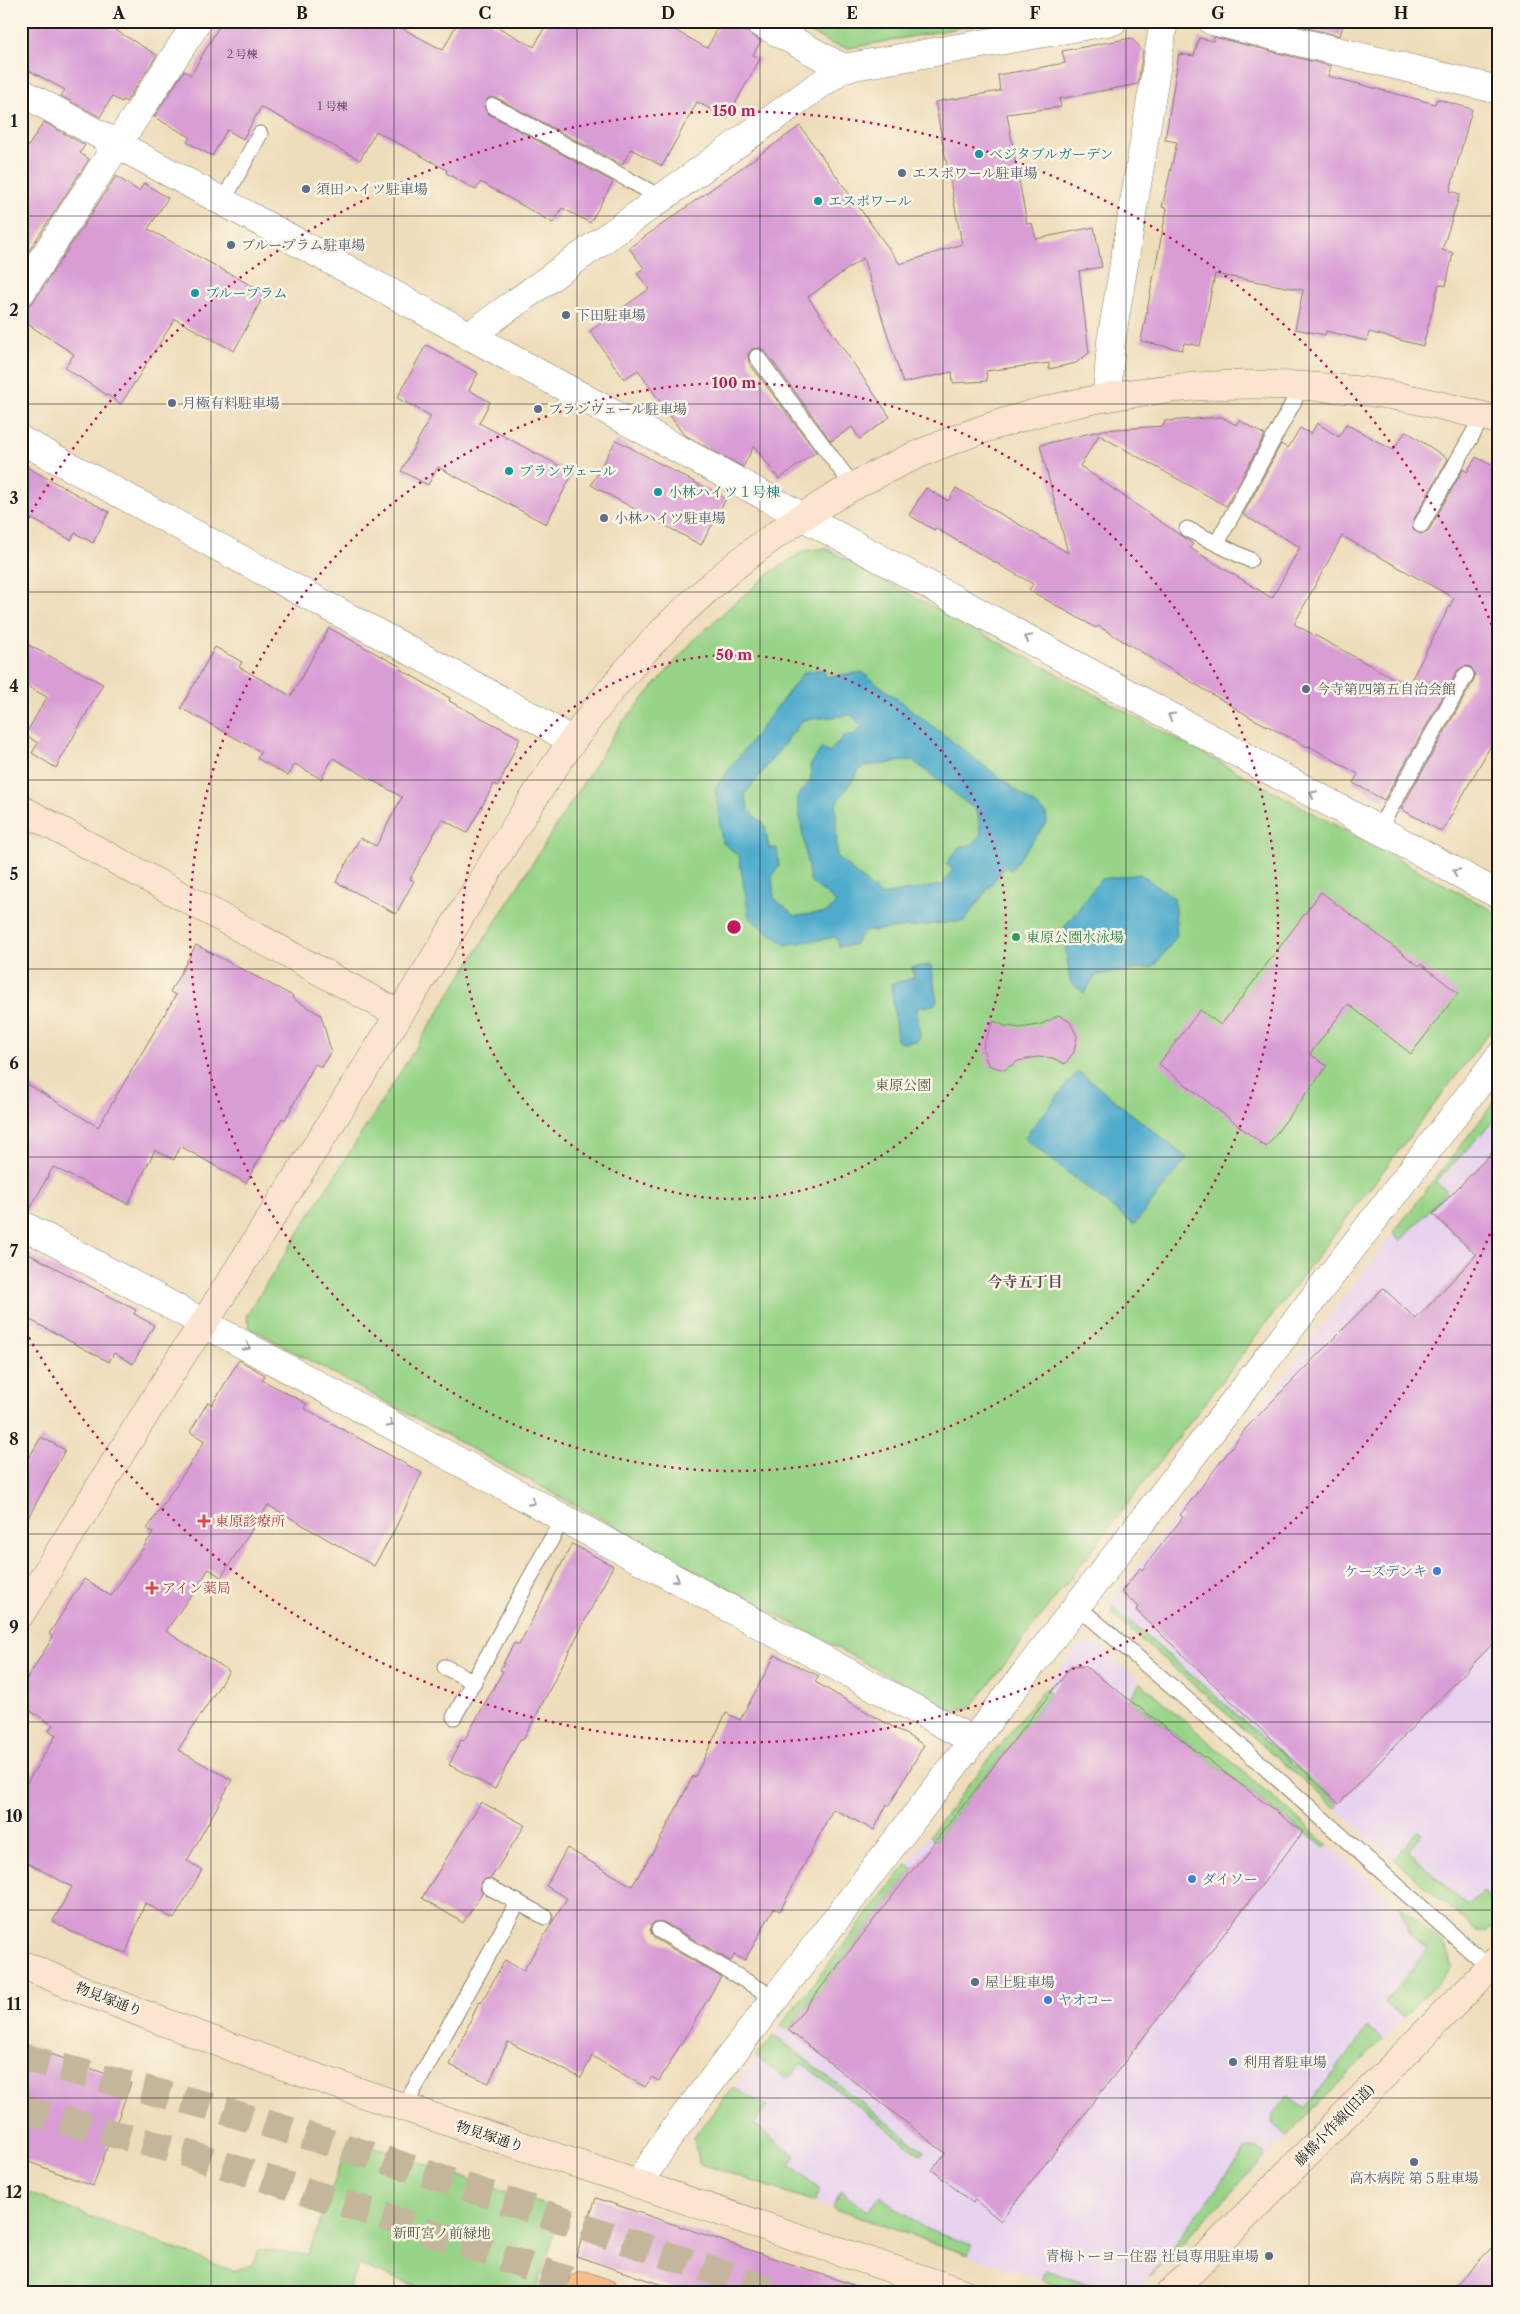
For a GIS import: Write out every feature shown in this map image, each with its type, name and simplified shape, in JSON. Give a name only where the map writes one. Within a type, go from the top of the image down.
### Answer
[{"type":"street","points":[[21,292],[198,21]]},
{"type":"street","points":[[757,21],[843,68]]},
{"type":"street","points":[[469,336],[843,68],[1113,21]]},
{"type":"street","points":[[1107,396],[1111,342],[1164,21]]},
{"type":"street","points":[[1212,21],[1499,90]]},
{"type":"street","points":[[21,92],[1499,895]]},
{"type":"street","points":[[21,1614],[184,1352],[399,1014],[552,767],[629,669],[661,633],[730,570],[803,516],[853,486],[937,446],[996,424],[1052,407],[1107,396],[1182,386],[1302,386],[1355,390],[1436,403],[1491,418]]},
{"type":"street","points":[[21,440],[538,720],[571,742]]},
{"type":"street","points":[[21,809],[399,1014]]},
{"type":"street","points":[[638,2184],[673,2131],[1499,1057]]},
{"type":"street","points":[[21,1224],[974,1740]]},
{"type":"street","name":"物見塚通り","points":[[21,1964],[240,2051],[402,2108],[638,2184],[964,2293]]},
{"type":"street","name":"藤橋小作線(旧道)","points":[[1170,2293],[1496,1967]]},
{"type":"lane","points":[[494,106],[662,198]]},
{"type":"lane","points":[[223,201],[260,134]]},
{"type":"lane","points":[[757,357],[853,486]]},
{"type":"lane","points":[[1217,543],[1302,386]]},
{"type":"lane","points":[[1421,525],[1491,418]]},
{"type":"lane","points":[[1187,529],[1250,560]]},
{"type":"lane","points":[[1378,830],[1466,675]]},
{"type":"lane","points":[[454,1717],[563,1518]]},
{"type":"lane","points":[[1077,1606],[1496,1967]]},
{"type":"lane","points":[[445,1667],[474,1682]]},
{"type":"lane","points":[[489,1887],[545,1917]]},
{"type":"lane","points":[[402,2108],[518,1902]]},
{"type":"lane","points":[[659,1930],[775,1998]]},
{"type":"shaded area","points":[[1499,1096],[1499,1921],[1487,1932],[1477,1932],[1113,1615],[1112,1599]]},
{"type":"shaded area","name":"ヤオコー","points":[[1095,1643],[1446,1947],[1452,1968],[1134,2293],[1079,2293],[698,2163],[694,2137],[1079,1645]]},
{"type":"green space","points":[[790,21],[997,21],[849,48],[832,44]]},
{"type":"green space","name":"東原公園","points":[[825,548],[1499,914],[1499,1020],[970,1709],[955,1712],[250,1328],[246,1316],[620,725],[694,640],[730,607],[769,574],[804,551]]},
{"type":"green space","points":[[1499,1096],[1499,1115],[1436,1182],[1447,1192],[1400,1241],[1393,1233]]},
{"type":"green space","points":[[1112,1606],[1339,1804],[1335,1808],[1113,1615]]},
{"type":"green space","points":[[1141,1683],[1328,1845],[1325,1848],[1129,1699]]},
{"type":"green space","points":[[1044,1689],[1050,1694],[935,1841],[929,1836]]},
{"type":"green space","points":[[1419,1830],[1423,1833],[1407,1851],[1468,1906],[1482,1891],[1499,1905],[1499,1921],[1487,1932],[1477,1932],[1394,1859]]},
{"type":"green space","points":[[907,1864],[914,1869],[788,2030],[781,2025]]},
{"type":"green space","points":[[1399,1905],[1446,1947],[1452,1968],[1404,2017],[1385,2004],[1428,1949],[1411,1936]]},
{"type":"green space","points":[[1368,2028],[1382,2039],[1287,2136],[1273,2125],[1272,2116],[1287,2096],[1305,2109]]},
{"type":"green space","points":[[774,2035],[924,2151],[921,2155],[802,2063],[791,2076],[784,2077],[757,2057]]},
{"type":"green space","points":[[733,2087],[767,2107],[754,2124],[796,2157],[790,2165],[820,2188],[815,2202],[698,2163],[694,2137]]},
{"type":"green space","name":"新町宮ノ前緑地","points":[[350,2138],[562,2211],[535,2293],[433,2293],[358,2264],[348,2293],[220,2293],[200,2286],[198,2293],[43,2293],[21,2285],[21,2190],[233,2271],[252,2265],[258,2250],[308,2255]]},
{"type":"green space","points":[[1256,2148],[1266,2156],[1150,2277],[1245,2150]]},
{"type":"green space","points":[[841,2192],[867,2211],[880,2196],[925,2229],[972,2245],[969,2255],[832,2208]]},
{"type":"green space","points":[[1046,2270],[1112,2293],[1079,2293],[1042,2280]]},
{"type":"water","points":[[824,669],[826,677],[862,672],[1046,813],[1047,822],[1011,870],[1005,866],[964,921],[863,932],[854,945],[839,947],[836,937],[786,945],[749,918],[739,856],[722,842],[715,788],[804,672]],"holes":[[[851,715],[862,726],[856,734],[844,736],[829,753],[822,748],[810,765],[811,780],[797,797],[810,881],[836,902],[828,912],[795,916],[774,898],[772,877],[779,866],[777,848],[769,848],[765,825],[749,811],[745,794],[803,720]],[[912,760],[977,811],[981,834],[972,845],[960,846],[946,864],[953,869],[942,885],[880,895],[837,857],[836,803],[862,767]]]},
{"type":"water","points":[[1140,874],[1174,898],[1177,936],[1154,967],[1096,975],[1084,993],[1070,982],[1063,929],[1101,879]]},
{"type":"water","points":[[931,965],[937,1001],[934,1005],[917,1008],[920,1036],[917,1041],[901,1043],[897,1040],[891,984],[914,978],[912,967]]},
{"type":"water","points":[[1078,1071],[1187,1158],[1134,1225],[1024,1138]]},
{"type":"building","points":[[21,21],[100,21],[157,55],[126,102],[112,97],[100,117],[61,96],[65,90],[21,66]]},
{"type":"building","points":[[222,21],[388,21],[443,50],[458,21],[487,21],[534,47],[548,21],[658,21],[707,48],[722,21],[741,21],[744,30],[761,41],[753,55],[760,59],[727,118],[697,102],[662,166],[631,149],[622,165],[497,98],[488,98],[484,107],[489,114],[613,182],[590,223],[562,208],[553,223],[481,182],[476,190],[446,173],[447,170],[376,131],[360,160],[261,107],[243,139],[227,130],[212,156],[187,142],[190,137],[154,117],[184,71],[191,75]]},
{"type":"building","points":[[1280,21],[1344,21],[1340,36]]},
{"type":"building","points":[[1214,37],[1331,66],[1328,76],[1435,104],[1437,99],[1472,109],[1450,191],[1460,194],[1442,250],[1453,253],[1446,286],[1439,284],[1423,346],[1369,332],[1367,341],[1326,331],[1325,335],[1295,329],[1303,290],[1215,274],[1200,346],[1184,343],[1182,350],[1141,341],[1167,208],[1162,207],[1177,142],[1165,140],[1179,54],[1194,56],[1199,38],[1213,41]]},
{"type":"building","points":[[1131,38],[1143,50],[1138,84],[1059,99],[1061,107],[1007,114],[1027,224],[1032,223],[1036,239],[1094,227],[1102,267],[1079,271],[1089,353],[1076,363],[1049,369],[1049,363],[986,371],[987,381],[953,383],[952,372],[903,383],[863,258],[808,297],[890,417],[860,439],[852,427],[831,441],[765,351],[760,348],[752,349],[748,354],[749,363],[816,452],[779,479],[754,446],[743,467],[683,434],[638,370],[624,379],[590,331],[649,289],[637,273],[644,268],[629,248],[800,126],[900,264],[962,244],[935,102],[1000,91],[998,75],[1065,63],[1062,51]]},
{"type":"building","points":[[44,122],[85,145],[80,153],[89,159],[21,263],[21,157]]},
{"type":"building","points":[[116,176],[139,191],[144,183],[168,198],[148,229],[265,293],[234,351],[175,319],[121,404],[65,368],[74,354],[21,320],[21,307],[28,306],[34,301]]},
{"type":"building","points":[[426,345],[478,373],[469,390],[490,402],[479,423],[573,473],[546,524],[438,467],[428,485],[401,471],[431,416],[397,398]]},
{"type":"building","points":[[1222,417],[1236,425],[1239,420],[1265,435],[1226,506],[1099,435],[1080,466],[1193,544],[1190,548],[1272,598],[1300,547],[1243,515],[1281,444],[1288,448],[1300,428],[1311,434],[1317,423],[1339,437],[1346,424],[1393,450],[1406,431],[1448,459],[1413,521],[1413,530],[1421,534],[1429,530],[1463,469],[1467,472],[1476,457],[1499,469],[1499,731],[1442,832],[1401,809],[1474,680],[1475,674],[1471,667],[1465,666],[1458,670],[1384,800],[1353,783],[1358,774],[1309,746],[1250,717],[1098,626],[1096,628],[1029,590],[1033,584],[909,515],[926,488],[948,501],[956,488],[1068,553],[1040,445],[1103,430],[1163,426],[1165,421]],"holes":[[[1342,536],[1454,598],[1408,686],[1294,624]]]},
{"type":"building","name":"小林ハイツ１号棟","points":[[616,440],[726,499],[701,545],[591,485]]},
{"type":"building","points":[[21,464],[109,512],[93,543],[75,533],[71,540],[21,513]]},
{"type":"building","points":[[329,628],[401,667],[400,669],[450,698],[449,701],[520,738],[498,786],[494,784],[467,833],[442,819],[410,879],[414,881],[396,914],[336,882],[360,838],[376,846],[402,797],[333,758],[321,779],[295,764],[288,776],[257,758],[261,752],[181,708],[215,647],[242,662],[239,667],[291,696]]},
{"type":"building","points":[[21,641],[103,684],[56,768],[32,753],[38,743],[25,735],[47,697],[21,683]]},
{"type":"building","points":[[1321,892],[1458,993],[1411,1054],[1348,1004],[1310,1054],[1327,1066],[1266,1147],[1159,1064],[1200,1010],[1221,1025]]},
{"type":"building","points":[[196,945],[293,996],[292,998],[321,1015],[331,1051],[321,1067],[315,1064],[285,1120],[282,1118],[246,1183],[180,1146],[174,1160],[155,1150],[128,1204],[53,1167],[29,1211],[21,1208],[21,1080],[98,1127],[176,995],[170,992]]},
{"type":"building","points":[[1059,1015],[1070,1022],[1077,1036],[1074,1052],[1065,1064],[1053,1058],[1037,1057],[1018,1061],[1004,1070],[988,1065],[983,1049],[984,1042],[994,1021],[1005,1026],[1021,1028],[1042,1024]]},
{"type":"building","points":[[1499,1145],[1499,1637],[1339,1804],[1136,1610],[1139,1607],[1121,1592],[1140,1568],[1142,1570],[1183,1517],[1180,1515],[1247,1427],[1383,1288],[1416,1319],[1476,1255],[1433,1214]]},
{"type":"building","points":[[21,1250],[136,1310],[134,1314],[154,1325],[133,1364],[114,1353],[109,1362],[21,1315]]},
{"type":"building","points":[[239,1360],[265,1375],[262,1380],[307,1404],[304,1408],[422,1473],[392,1535],[374,1566],[268,1505],[221,1577],[209,1569],[166,1631],[229,1671],[178,1750],[232,1780],[187,1861],[202,1870],[174,1919],[145,1903],[126,1953],[74,1933],[53,1921],[72,1887],[21,1859],[21,1792],[56,1735],[49,1731],[53,1725],[21,1705],[21,1688],[53,1637],[49,1634],[84,1579],[111,1596],[153,1533],[147,1529],[205,1441],[190,1432],[208,1402],[212,1405]]},
{"type":"building","points":[[41,1437],[65,1450],[21,1531],[21,1471]]},
{"type":"building","points":[[572,1544],[613,1566],[537,1714],[523,1740],[520,1739],[495,1789],[449,1765],[461,1740],[464,1741],[503,1671],[500,1670],[514,1643],[519,1645]]},
{"type":"building","points":[[775,1655],[819,1676],[815,1682],[924,1745],[889,1806],[887,1804],[874,1830],[833,1809],[780,1911],[774,1908],[745,1960],[734,1955],[731,1961],[663,1922],[655,1922],[651,1925],[650,1930],[654,1938],[721,1977],[659,2081],[652,2077],[645,2087],[592,2056],[581,2078],[508,2042],[489,2083],[450,2065],[479,2002],[481,2003],[505,1960],[523,1971],[567,1898],[546,1886],[567,1848],[632,1886],[660,1840],[693,1776],[695,1777],[726,1713],[740,1720]]},
{"type":"building","name":"屋上駐車場","points":[[1085,1666],[1303,1832],[1001,2221],[975,2200],[973,2203],[932,2170],[945,2153],[788,2030],[1071,1667]]},
{"type":"building","points":[[481,1802],[525,1825],[491,1878],[484,1879],[481,1882],[480,1888],[482,1893],[463,1923],[422,1898]]},
{"type":"building","points":[[21,2043],[131,2083],[93,2186],[21,2159]]},
{"type":"building","points":[[596,2198],[862,2288],[861,2293],[686,2293],[576,2256]]},
{"type":"building","points":[[1499,2241],[1499,2293],[1449,2293]]},
{"type":"tunnel","points":[[21,2057],[209,2106],[395,2163],[779,2293]]},
{"type":"tunnel","points":[[21,2109],[189,2154],[383,2216],[582,2285]]},
{"type":"place","name":"ベジタブルガーデン","points":[[979,154]]},
{"type":"place","name":"エスポワール駐車場","points":[[902,173]]},
{"type":"place","name":"須田ハイツ駐車場","points":[[306,189]]},
{"type":"place","name":"エスポワール","points":[[818,201]]},
{"type":"place","name":"ブループラム駐車場","points":[[231,245]]},
{"type":"place","name":"ブループラム","points":[[195,293]]},
{"type":"place","name":"下田駐車場","points":[[566,315]]},
{"type":"place","name":"月極有料駐車場","points":[[172,403]]},
{"type":"place","name":"ブランヴェール駐車場","points":[[538,409]]},
{"type":"place","name":"ブランヴェール","points":[[509,471]]},
{"type":"place","name":"小林ハイツ１号棟","points":[[658,492]]},
{"type":"place","name":"小林ハイツ駐車場","points":[[604,518]]},
{"type":"place","name":"今寺第四第五自治会館","points":[[1306,689]]},
{"type":"place","name":"東原公園水泳場","points":[[1016,937]]},
{"type":"place","name":"東原診療所","points":[[204,1521]]},
{"type":"place","name":"ケーズデンキ","points":[[1437,1571]]},
{"type":"place","name":"アイン薬局","points":[[152,1588]]},
{"type":"place","name":"ダイソー","points":[[1192,1879]]},
{"type":"place","name":"屋上駐車場","points":[[975,1982]]},
{"type":"place","name":"ヤオコー","points":[[1048,2000]]},
{"type":"place","name":"利用者駐車場","points":[[1233,2062]]},
{"type":"place","name":"高木病院 第５駐車場","points":[[1414,2162]]},
{"type":"place","name":"青梅トーヨ－住器 社員専用駐車場","points":[[1269,2256]]},
{"type":"district","name":"今寺五丁目","points":[[1025,1282]]}]
